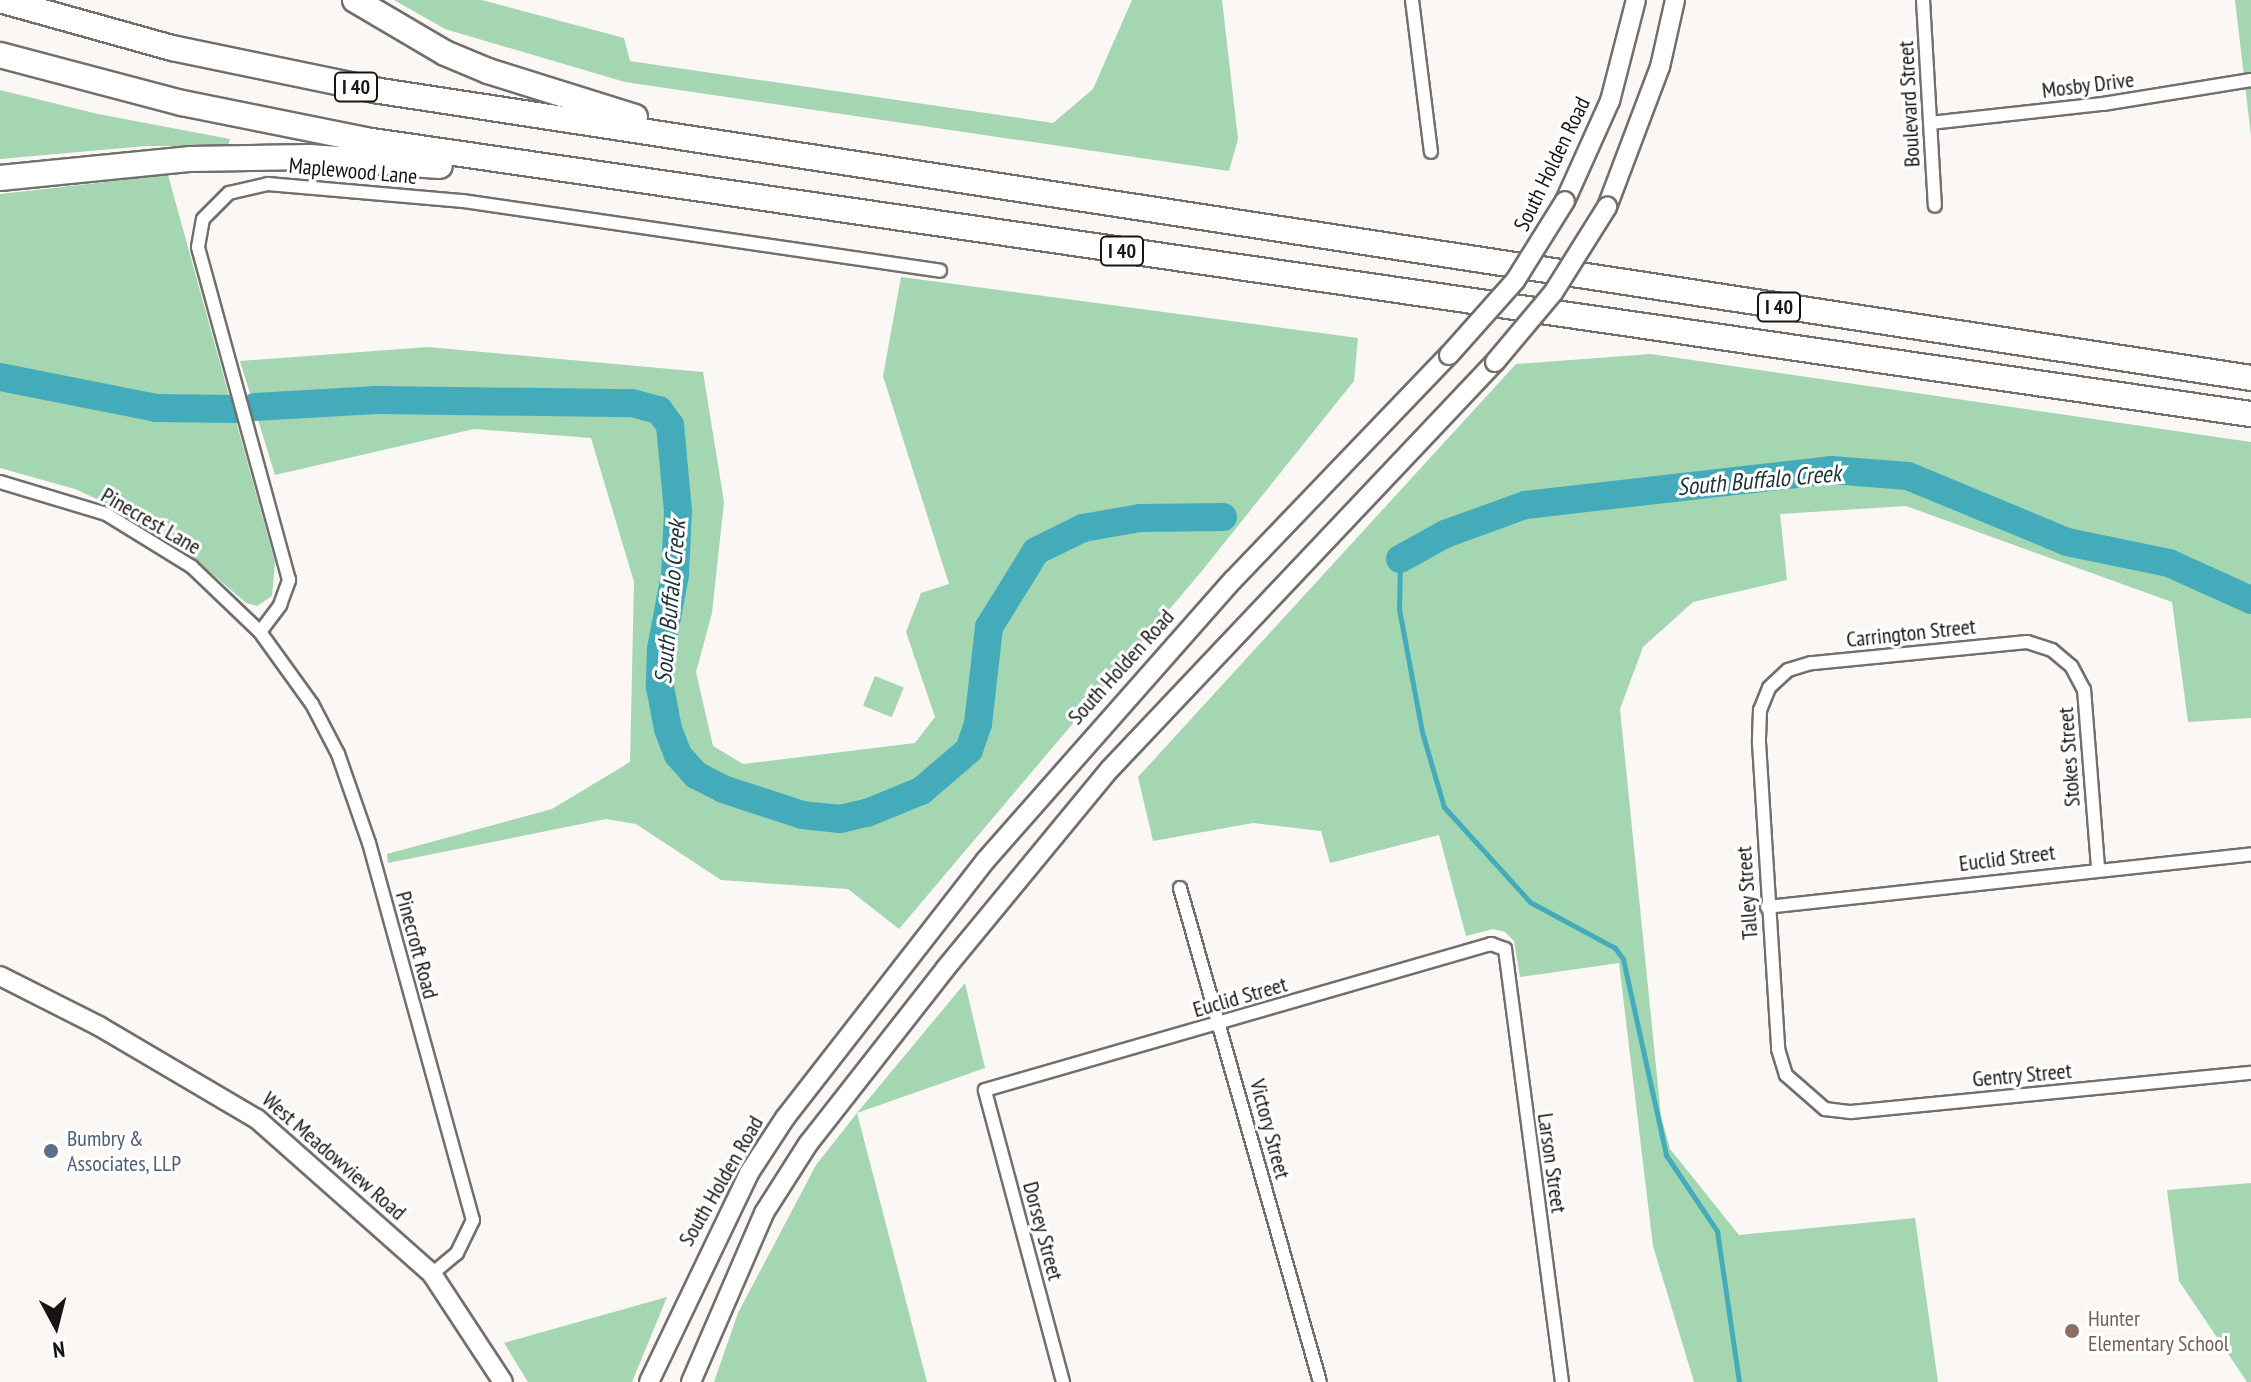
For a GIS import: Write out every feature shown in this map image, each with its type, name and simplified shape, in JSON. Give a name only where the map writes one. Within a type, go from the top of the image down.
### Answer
[{"type":"highway","name":"I 40","points":[[0,0],[279,72],[2251,378]]},
{"type":"highway","points":[[355,0],[445,53],[488,71],[718,141]]},
{"type":"highway","name":"I 40","points":[[0,55],[182,103],[334,135],[2251,414]]},
{"type":"highway","points":[[0,178],[191,159],[309,157],[706,188]]},
{"type":"main road","name":"South Holden Road","points":[[649,1382],[749,1173],[785,1118],[985,861],[1233,580],[1449,355],[1515,281],[1565,201],[1610,101],[1636,0]]},
{"type":"main road","points":[[691,1382],[764,1213],[808,1144],[935,981],[1110,769],[1495,362],[1553,293],[1607,207],[1660,67],[1675,0]]},
{"type":"main road","name":"West Meadowview Road","points":[[0,976],[246,1110],[432,1274],[503,1382]]},
{"type":"street","points":[[1412,0],[1431,152]]},
{"type":"street","name":"Boulevard Street","points":[[1923,0],[1935,206]]},
{"type":"street","name":"Mosby Drive","points":[[1930,123],[2103,104],[2251,80]]},
{"type":"street","name":"Maplewood Lane","points":[[260,632],[280,605],[289,580],[198,247],[203,219],[229,193],[268,184],[463,201],[940,271]]},
{"type":"street","name":"Pinecrest Lane","points":[[0,482],[106,514],[192,567],[260,632]]},
{"type":"street","name":"Pinecroft Road","points":[[260,632],[312,704],[338,754],[369,843],[473,1220],[457,1253],[432,1274]]},
{"type":"street","name":"Carrington Street","points":[[1772,685],[1788,670],[1811,663],[2027,642],[2057,654]]},
{"type":"street","name":"Stokes Street","points":[[2057,654],[2084,690],[2098,867]]},
{"type":"street","name":"Talley Street","points":[[1772,685],[1760,710],[1759,732],[1767,907],[1778,1049],[1786,1075],[1802,1093]]},
{"type":"street","name":"Euclid Street","points":[[1767,907],[2098,867],[2251,854]]},
{"type":"street","name":"Victory Street","points":[[1180,888],[1320,1382]]},
{"type":"street","name":"Euclid Street","points":[[985,1090],[1221,1025],[1491,944],[1505,949]]},
{"type":"street","name":"Larson Street","points":[[1505,949],[1562,1382]]},
{"type":"street","name":"Gentry Street","points":[[1802,1093],[1825,1109],[1851,1112],[2251,1073]]},
{"type":"street","name":"Dorsey Street","points":[[985,1090],[1063,1382]]},
{"type":"green space","points":[[394,0],[482,0],[624,38],[630,61],[1053,123],[1093,89],[1132,0],[1222,0],[1238,139],[1229,171],[625,82],[445,29]]},
{"type":"green space","points":[[2235,0],[2251,0],[2251,136]]},
{"type":"green space","points":[[0,90],[98,114],[230,139],[228,146],[146,146],[0,159]]},
{"type":"green space","points":[[168,175],[275,562],[272,596],[257,606],[246,603],[171,538],[125,512],[75,489],[0,468],[0,194]]},
{"type":"green space","points":[[901,277],[1358,338],[1354,381],[1201,572],[899,929],[848,889],[721,880],[636,824],[606,819],[388,863],[387,854],[552,809],[630,762],[634,582],[591,438],[474,429],[275,475],[240,361],[428,347],[703,372],[724,502],[712,613],[696,672],[713,746],[743,764],[915,743],[935,717],[906,632],[921,593],[949,584],[883,376]]},
{"type":"green space","points":[[1651,354],[2251,442],[2251,718],[2188,722],[2172,602],[1906,506],[1780,514],[1787,580],[1693,602],[1643,647],[1620,709],[1661,1116],[1670,1149],[1739,1235],[1915,1218],[1938,1382],[1694,1382],[1653,1246],[1619,963],[1520,977],[1514,941],[1505,932],[1493,929],[1466,936],[1439,835],[1330,863],[1321,831],[1253,823],[1153,841],[1138,777],[1516,364]]},
{"type":"green space","points":[[875,676],[904,688],[892,717],[863,706]]},
{"type":"green space","points":[[965,983],[985,1068],[857,1113]]},
{"type":"green space","points":[[857,1113],[927,1382],[714,1382],[738,1313],[816,1165]]},
{"type":"green space","points":[[2251,1183],[2251,1382],[2247,1382],[2179,1281],[2167,1190]]},
{"type":"green space","points":[[667,1297],[632,1382],[528,1382],[504,1343]]},
{"type":"waterway","name":"South Buffalo Creek","points":[[0,377],[156,408],[237,409]]},
{"type":"waterway","name":"South Buffalo Creek","points":[[255,407],[376,400],[632,403],[659,410],[670,425],[678,511],[675,575],[661,649],[660,687],[668,729],[678,755],[696,775],[723,789],[802,815],[840,819],[867,813],[921,791],[969,750],[978,724],[989,627],[1036,551],[1083,528],[1140,518],[1223,517]]},
{"type":"waterway","name":"South Buffalo Creek","points":[[1400,559],[1445,534],[1525,505],[1831,470],[1908,476],[2067,542],[2169,563],[2251,600]]},
{"type":"waterway","points":[[1400,559],[1399,609],[1422,732],[1444,807],[1530,902],[1615,948],[1623,959],[1666,1155],[1717,1231],[1739,1382]]},
{"type":"place","name":"Bumbry & Associates, LLP","points":[[51,1151]]},
{"type":"place","name":"Hunter Elementary School","points":[[2072,1331]]}]
